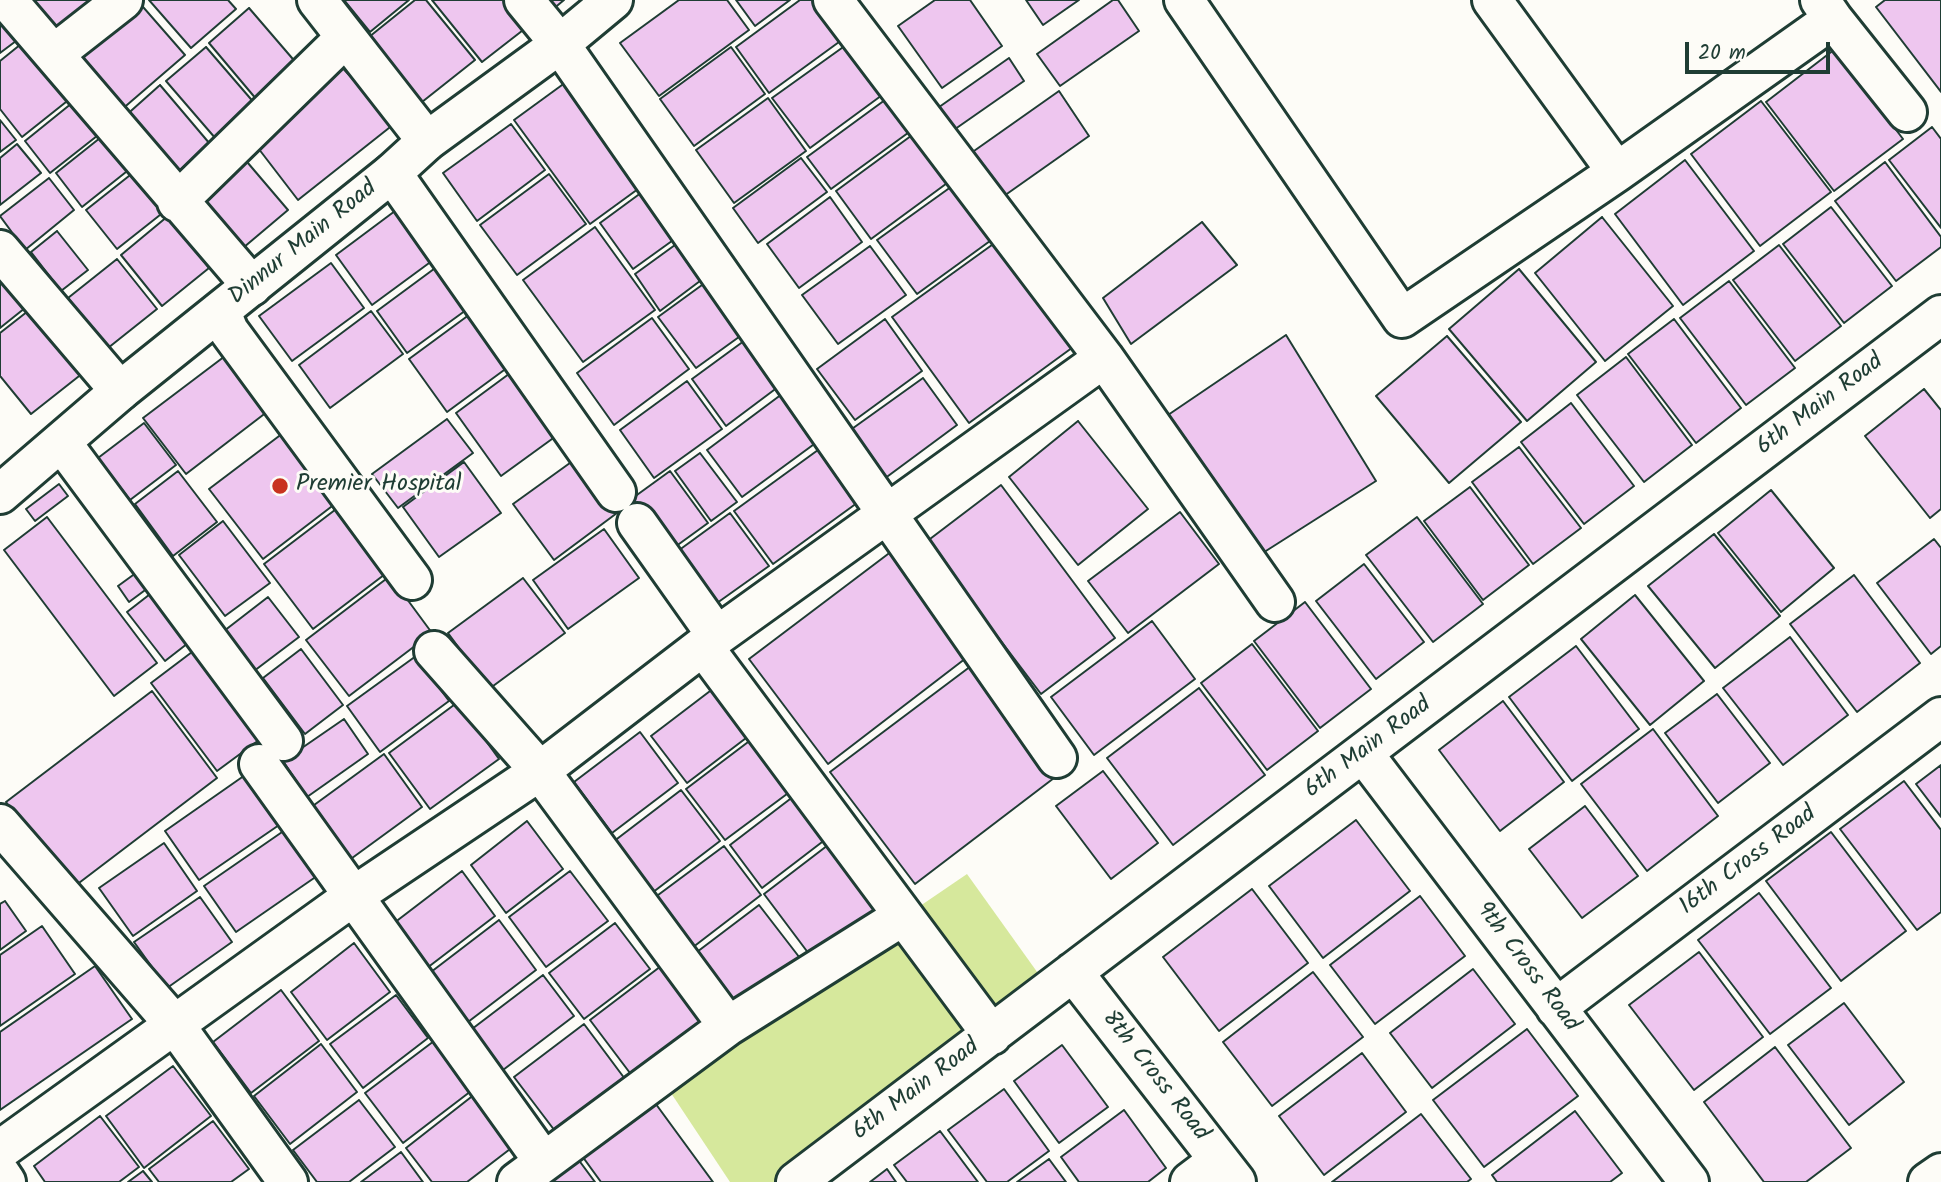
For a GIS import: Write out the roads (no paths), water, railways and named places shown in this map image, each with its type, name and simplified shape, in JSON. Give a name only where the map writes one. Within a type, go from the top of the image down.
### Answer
[{"type":"street","points":[[7,0],[177,202],[252,286]]},
{"type":"street","points":[[54,54],[123,0]]},
{"type":"street","points":[[317,0],[427,141]]},
{"type":"street","points":[[524,0],[560,44],[1057,758]]},
{"type":"street","name":"Dinnur Main Road","points":[[0,494],[120,391],[392,173],[427,141],[560,44],[613,0]]},
{"type":"street","points":[[833,0],[1104,358],[1275,602]]},
{"type":"street","points":[[1184,0],[1402,318],[1617,172],[1827,10],[1907,111]]},
{"type":"street","points":[[1492,0],[1617,172]]},
{"type":"street","points":[[177,202],[346,37]]},
{"type":"street","points":[[392,173],[626,508],[710,641],[904,916],[992,1034]]},
{"type":"street","points":[[0,250],[120,391]]},
{"type":"street","points":[[221,312],[229,331],[412,580]]},
{"type":"street","name":"6th Main Road","points":[[796,1182],[1941,315]]},
{"type":"street","points":[[0,1150],[352,897],[540,771],[710,641],[1104,358]]},
{"type":"street","points":[[62,443],[271,752],[352,897],[531,1172],[728,1026],[904,916]]},
{"type":"street","points":[[434,651],[540,771],[728,1026]]},
{"type":"street","name":"16th Cross Road","points":[[1556,1008],[1941,717]]},
{"type":"street","name":"9th Cross Road","points":[[1363,753],[1689,1182]]},
{"type":"street","points":[[0,824],[175,1025],[288,1182]]},
{"type":"street","name":"8th Cross Road","points":[[1073,972],[1215,1175]]},
{"type":"street","points":[[0,1173],[6,1182]]},
{"type":"street","points":[[1928,1182],[1941,1173]]},
{"type":"place","name":"Premier Hospital","points":[[280,486]]}]
